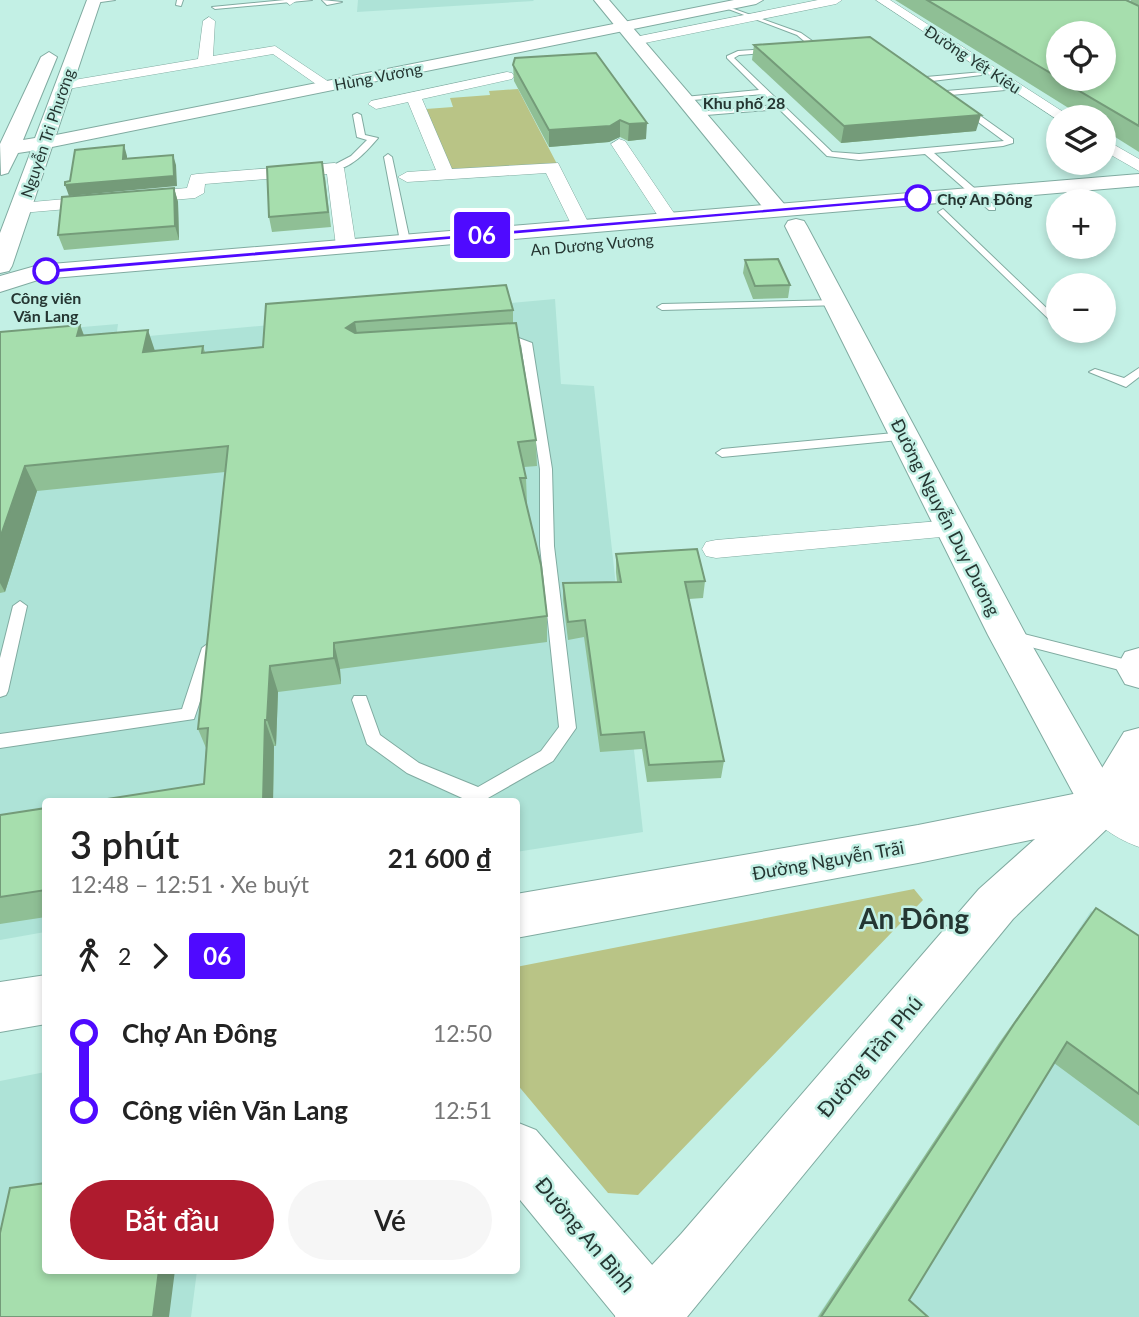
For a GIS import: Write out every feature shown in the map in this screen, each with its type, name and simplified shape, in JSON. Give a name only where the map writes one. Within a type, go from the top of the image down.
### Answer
[{"type":"main road","name":"Nguyễn Tri Phương","points":[[0,266],[62,86],[100,0]]},
{"type":"main road","name":"Đường Nguyễn Duy Dương","points":[[601,0],[787,218],[836,303],[1007,635],[1127,812]]},
{"type":"main road","name":"Hùng Vương","points":[[5,149],[328,86],[629,34],[725,6],[754,8]]},
{"type":"main road","name":"Nguyễn Tri Phương","points":[[0,173],[5,149],[57,37]]},
{"type":"main road","points":[[35,88],[62,86]]},
{"type":"main road","points":[[0,173],[35,167]]},
{"type":"main road","name":"An Dương Vương","points":[[0,286],[32,293],[674,228],[983,201],[1139,180]]},
{"type":"main road","points":[[1116,197],[1139,195]]},
{"type":"main road","name":"An Dương Vương","points":[[787,218],[943,212],[983,201],[1046,202]]},
{"type":"main road","name":"An Dương Vương","points":[[0,286],[39,272],[581,226],[674,228]]},
{"type":"main road","name":"Đường Trần Phú","points":[[651,1315],[996,904],[1127,812],[1139,744]]},
{"type":"main road","name":"Đường Nguyễn Trãi","points":[[520,915],[918,844],[1127,812]]},
{"type":"main road","points":[[0,1007],[42,1000]]},
{"type":"main road","name":"Đường An Bình","points":[[520,1155],[651,1315]]},
{"type":"street","name":"Hùng Vương","points":[[629,34],[754,8],[836,0]]},
{"type":"street","name":"Đường Yết Kiêu","points":[[882,0],[1046,106]]},
{"type":"street","points":[[205,63],[209,21]]},
{"type":"street","points":[[62,86],[275,50],[328,86]]},
{"type":"street","points":[[376,104],[507,76]]},
{"type":"street","points":[[414,96],[446,174]]},
{"type":"street","points":[[619,144],[674,228]]},
{"type":"street","points":[[1116,152],[1139,166]]},
{"type":"street","points":[[407,177],[552,167],[581,226]]},
{"type":"street","points":[[21,208],[195,193],[197,179],[335,168],[346,246]]},
{"type":"street","points":[[716,549],[953,529]]},
{"type":"lane","points":[[215,7],[309,0]]},
{"type":"lane","points":[[326,0],[327,3],[339,2]]},
{"type":"lane","points":[[754,8],[817,47]]},
{"type":"lane","points":[[857,44],[876,47],[946,93],[1010,141],[1003,144],[852,157],[830,154],[730,58],[730,55],[817,47],[857,44]]},
{"type":"lane","points":[[925,79],[995,73]]},
{"type":"lane","points":[[946,93],[1016,87]]},
{"type":"lane","points":[[684,99],[764,92]]},
{"type":"lane","points":[[697,114],[779,107]]},
{"type":"lane","points":[[335,168],[354,158],[374,138],[361,137],[357,115]]},
{"type":"lane","points":[[928,151],[983,201]]},
{"type":"lane","points":[[388,157],[405,241]]},
{"type":"lane","points":[[943,212],[1046,313]]},
{"type":"lane","points":[[662,307],[836,303]]},
{"type":"lane","points":[[360,701],[373,739],[412,768],[480,798],[547,756],[568,728],[547,546],[546,469],[526,343],[516,340],[490,342]]},
{"type":"lane","points":[[1095,372],[1126,383],[1139,371]]},
{"type":"lane","points":[[722,453],[905,436]]},
{"type":"lane","points":[[0,691],[20,606]]},
{"type":"lane","points":[[0,741],[188,714],[210,649],[212,626]]},
{"type":"lane","points":[[1007,635],[1138,668]]},
{"type":"shaded area","points":[[358,0],[533,0],[534,1],[357,12]]},
{"type":"shaded area","points":[[555,299],[561,384],[594,386],[643,832],[520,851],[520,798],[42,798],[42,933],[0,940],[0,334],[118,324],[116,339]]},
{"type":"shaded area","points":[[1091,911],[1139,950],[1139,1317],[817,1317]]},
{"type":"shaded area","points":[[42,1073],[42,1274],[197,1274],[191,1317],[0,1317],[0,1081]]},
{"type":"green space","points":[[518,89],[557,164],[451,171],[426,109],[453,107],[450,98],[490,95],[489,91]]},
{"type":"green space","points":[[914,889],[923,900],[638,1195],[608,1193],[520,1088],[520,966]]},
{"type":"building","points":[[927,0],[1126,0],[1139,6],[1139,126],[1116,112],[1116,105],[1103,105],[1079,91],[1116,91],[1116,21],[1046,21],[1046,70]]},
{"type":"building","points":[[870,37],[981,115],[844,126],[754,45]]},
{"type":"building","points":[[596,53],[647,123],[629,124],[620,120],[610,126],[549,130],[513,65],[515,58]]},
{"type":"building","points":[[124,145],[123,159],[173,155],[174,176],[65,185],[65,182],[70,181],[75,150]]},
{"type":"building","points":[[322,162],[328,212],[269,217],[267,167]]},
{"type":"building","points":[[174,188],[175,226],[58,235],[62,197]]},
{"type":"building","points":[[778,259],[790,285],[755,286],[745,260]]},
{"type":"building","points":[[506,285],[513,310],[355,322],[346,328],[355,333],[516,323],[536,440],[518,442],[526,478],[520,478],[541,565],[547,616],[334,643],[334,658],[270,666],[265,720],[263,798],[114,798],[204,784],[208,728],[198,729],[228,446],[25,466],[0,538],[0,332],[80,325],[77,336],[148,330],[143,352],[203,346],[202,353],[263,347],[266,304]]},
{"type":"building","points":[[697,549],[705,581],[685,582],[724,761],[649,765],[644,732],[601,735],[585,620],[568,622],[563,583],[621,582],[616,554]]},
{"type":"building","points":[[42,809],[42,891],[0,897],[0,815]]},
{"type":"building","points":[[1096,908],[1139,936],[1139,1094],[1067,1042],[909,1300],[928,1317],[821,1317],[1014,1024]]},
{"type":"building","points":[[42,1184],[42,1274],[158,1274],[153,1317],[0,1317],[0,1233],[10,1188]]},
{"type":"bus line","name":"06","points":[[46,271],[918,198]]},
{"type":"place","name":"Chợ An Đông","points":[[918,198]]},
{"type":"place","name":"Công viên Văn Lang","points":[[46,271]]},
{"type":"district","name":"Khu phố 28","points":[[744,102]]},
{"type":"district","name":"An Đông","points":[[914,918]]}]
